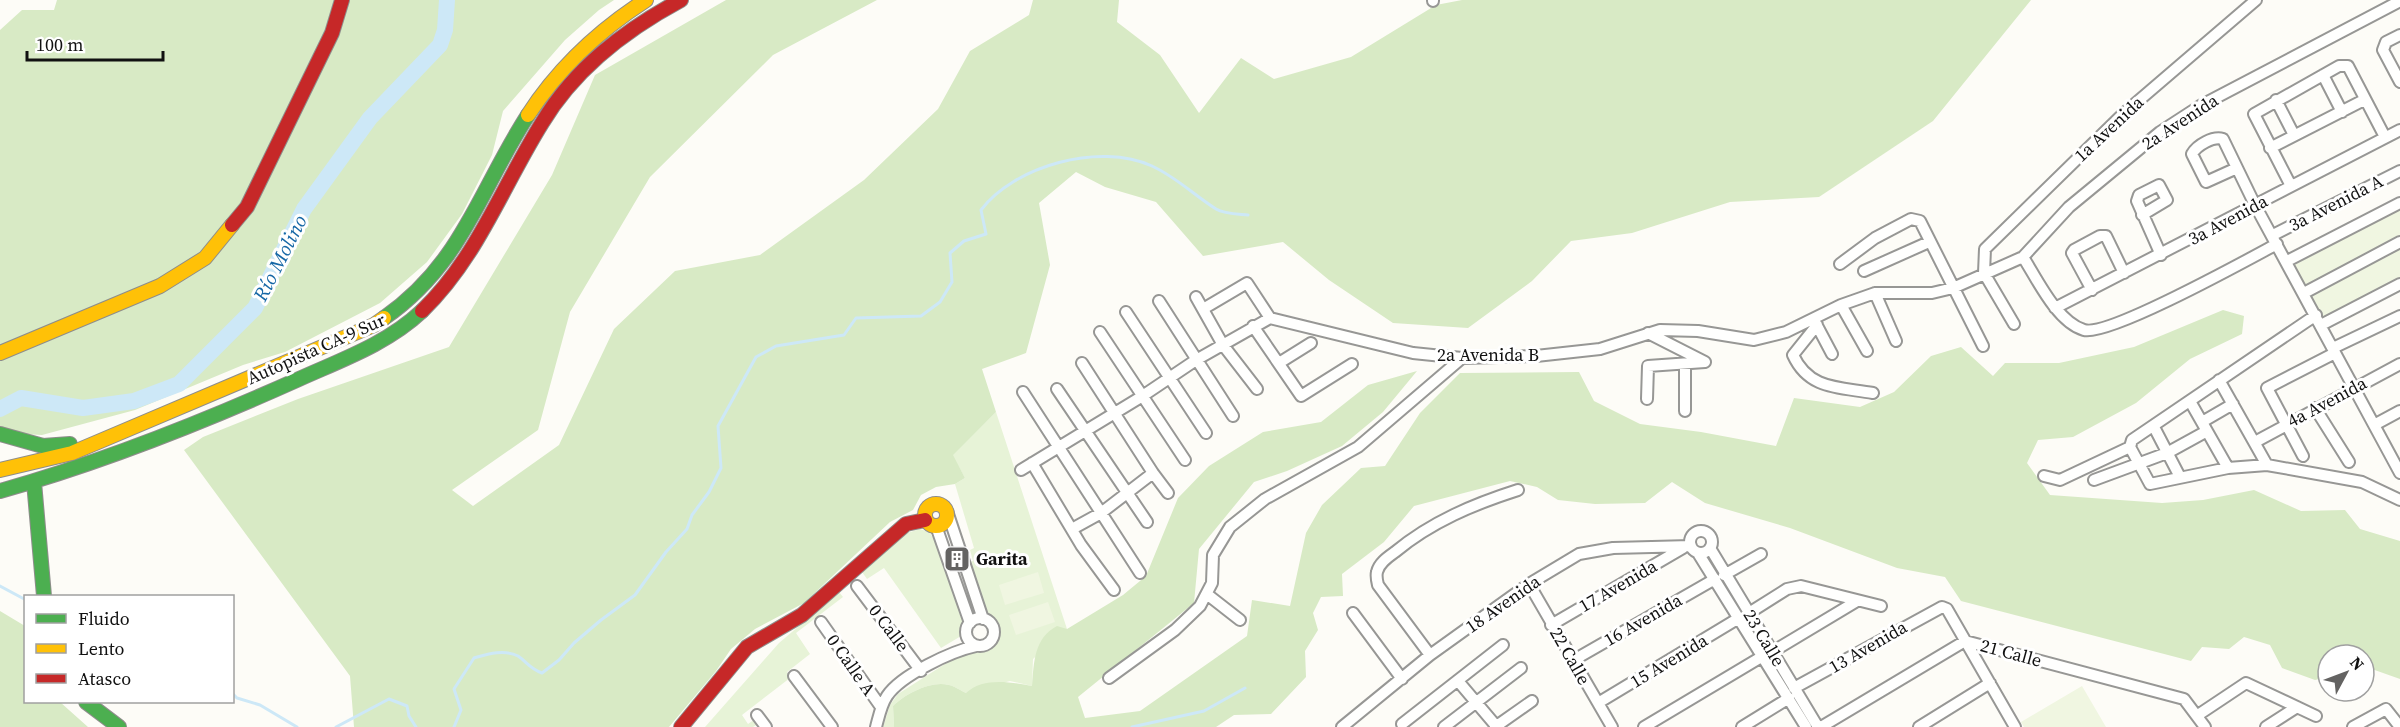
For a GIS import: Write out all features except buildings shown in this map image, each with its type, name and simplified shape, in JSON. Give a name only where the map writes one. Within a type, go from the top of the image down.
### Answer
[{"type":"main road","points":[[0,353],[160,286],[205,258],[247,207],[332,33],[342,0]]},
{"type":"main road","name":"Autopista CA-9 Sur","points":[[0,470],[58,456],[149,421],[374,325],[400,310],[418,295],[445,265],[530,112],[557,75],[597,35],[646,0]]},
{"type":"main road","name":"Autopista CA-9 Sur","points":[[0,490],[34,482],[175,430],[383,341],[410,324],[430,307],[475,250],[542,122],[568,86],[584,68],[630,28],[681,0]]},
{"type":"main road","points":[[2,435],[60,447],[131,424],[149,421]]},
{"type":"main road","points":[[34,482],[44,595]]},
{"type":"main road","points":[[681,727],[739,654],[755,640],[802,615],[906,524],[931,523],[946,521],[946,511],[941,505],[933,504],[927,509],[931,523]]},
{"type":"main road","points":[[87,703],[120,727]]},
{"type":"street","name":"1a Avenida","points":[[1984,273],[1985,249],[1993,239],[2123,114],[2256,0]]},
{"type":"street","name":"2a Avenida","points":[[1984,273],[2023,257],[2068,207],[2160,132],[2200,106],[2400,1]]},
{"type":"street","points":[[2400,35],[2383,45],[2400,80]]},
{"type":"street","points":[[2291,186],[2254,114],[2322,75],[2344,64],[2348,66],[2385,137]]},
{"type":"street","points":[[2322,75],[2342,112]]},
{"type":"street","points":[[2276,100],[2294,135]]},
{"type":"street","points":[[2270,148],[2364,100]]},
{"type":"street","name":"3a Avenida","points":[[2055,308],[2092,291],[2400,130]]},
{"type":"street","points":[[2237,168],[2206,182],[2192,154],[2193,150],[2218,137],[2223,139],[2374,425],[2395,454],[2400,473]]},
{"type":"street","name":"3a Avenida A","points":[[2055,308],[2077,327],[2089,331],[2149,311],[2400,171]]},
{"type":"street","points":[[2287,261],[2400,203]]},
{"type":"street","points":[[2142,215],[2161,255]]},
{"type":"street","points":[[1839,264],[1875,238],[1911,219],[1920,221],[1983,346]]},
{"type":"street","points":[[2092,291],[2073,253],[2074,250],[2100,236],[2106,236],[2124,273]]},
{"type":"street","points":[[1864,272],[1929,242]]},
{"type":"street","points":[[2304,293],[2400,242]]},
{"type":"street","points":[[2023,257],[2055,308]]},
{"type":"street","name":"2a Avenida B","points":[[1270,318],[1413,353],[1462,358],[1584,352],[1648,333],[1674,330],[1754,340],[1786,333],[1815,322],[1841,305],[1875,293],[1932,293],[1953,288],[1984,273]]},
{"type":"street","points":[[1984,273],[2013,324]]},
{"type":"street","points":[[1021,470],[1170,379],[1196,360],[1270,318],[1247,283],[1203,309]]},
{"type":"street","points":[[2400,284],[2318,320],[2219,380],[2191,403],[2132,440],[2130,447],[2150,484],[2228,468],[2267,465],[2361,482],[2400,500]]},
{"type":"street","points":[[1875,293],[1896,341]]},
{"type":"street","points":[[1196,297],[1223,345],[1257,389]]},
{"type":"street","points":[[1159,301],[1233,416]]},
{"type":"street","points":[[1841,305],[1866,351]]},
{"type":"street","points":[[1126,312],[1206,433]]},
{"type":"street","points":[[2303,456],[2267,388],[2399,318]]},
{"type":"street","points":[[1832,354],[1815,322],[1793,355],[1804,374],[1825,384],[1873,393]]},
{"type":"street","points":[[1253,326],[1301,396],[1352,364]]},
{"type":"street","points":[[1100,332],[1141,397],[1185,460]]},
{"type":"street","points":[[1647,399],[1648,366],[1705,362],[1648,333]]},
{"type":"street","points":[[1279,363],[1311,343]]},
{"type":"street","points":[[1109,678],[1175,630],[1208,595],[1212,583],[1213,555],[1230,526],[1273,493],[1358,447],[1462,358]]},
{"type":"street","points":[[1082,363],[1152,473],[1168,493]]},
{"type":"street","name":"4a Avenida","points":[[2254,442],[2400,364]]},
{"type":"street","points":[[1685,365],[1685,411]]},
{"type":"street","points":[[2219,380],[2267,465]]},
{"type":"street","points":[[1057,389],[1148,522]]},
{"type":"street","points":[[1023,392],[1140,573]]},
{"type":"street","points":[[2191,403],[2228,468]]},
{"type":"street","points":[[2094,480],[2167,453],[2234,404]]},
{"type":"street","points":[[2316,408],[2349,462]]},
{"type":"street","points":[[2374,425],[2400,411]]},
{"type":"street","points":[[2154,427],[2180,477]]},
{"type":"street","points":[[2044,476],[2060,480],[2130,447]]},
{"type":"street","points":[[1032,463],[1072,529],[1114,590]]},
{"type":"street","points":[[1072,529],[1101,513],[1152,473]]},
{"type":"street","points":[[1430,655],[1378,585],[1376,574],[1380,564],[1417,533],[1491,498],[1518,490]]},
{"type":"street","points":[[876,727],[881,707],[892,691],[954,651],[985,645],[993,636],[993,627],[983,619],[946,511]]},
{"type":"street","points":[[931,523],[947,552],[968,627],[969,641],[976,646]]},
{"type":"street","points":[[1703,531],[1711,539],[1710,548],[1691,549],[1693,535],[1703,531]]},
{"type":"street","points":[[947,552],[960,547]]},
{"type":"street","name":"23 Calle","points":[[1710,548],[1720,577],[1792,693],[1820,727]]},
{"type":"street","name":"18 Avenida","points":[[1342,727],[1430,655],[1529,584],[1579,554],[1594,550],[1691,549]]},
{"type":"street","name":"23 Calle","points":[[1691,549],[1720,577]]},
{"type":"street","name":"17 Avenida","points":[[1551,625],[1691,549]]},
{"type":"street","name":"16 Avenida","points":[[1572,661],[1761,554]]},
{"type":"street","name":"22 Calle","points":[[1529,584],[1612,727]]},
{"type":"street","name":"0 Calle","points":[[857,586],[921,671]]},
{"type":"street","name":"15 Avenida","points":[[1598,704],[1744,615],[1795,587],[1801,586],[1857,601]]},
{"type":"street","points":[[1208,595],[1240,620]]},
{"type":"street","points":[[1644,727],[1857,601],[1881,606]]},
{"type":"street","name":"13 Avenida","points":[[1742,727],[1792,693],[1937,607],[1947,609],[1965,641]]},
{"type":"street","points":[[1353,613],[1402,679]]},
{"type":"street","points":[[954,651],[968,627],[983,619]]},
{"type":"street","name":"0 Calle A","points":[[821,622],[881,707]]},
{"type":"street","points":[[1965,641],[1990,683],[2010,725]]},
{"type":"street","name":"21 Calle","points":[[1820,727],[1965,641],[2184,699],[2198,715]]},
{"type":"street","points":[[1402,724],[1503,645]]},
{"type":"street","points":[[1444,727],[1521,668]]},
{"type":"street","points":[[794,676],[832,727]]},
{"type":"street","points":[[1458,681],[1496,727],[1532,700]]},
{"type":"street","points":[[1919,727],[1990,683]]},
{"type":"street","points":[[2205,727],[2198,715],[2242,685],[2249,684],[2316,716]]},
{"type":"street","name":"23 Calle","points":[[1792,693],[1806,727]]},
{"type":"street","points":[[2266,727],[2297,707]]},
{"type":"street","points":[[2353,727],[2386,708],[2400,727]]},
{"type":"street","points":[[757,715],[766,727]]},
{"type":"green space","points":[[57,0],[614,0],[565,40],[503,111],[492,155],[462,214],[427,262],[380,303],[285,352],[243,365],[135,410],[42,435],[0,433],[0,30],[22,10],[54,10]]},
{"type":"green space","points":[[726,0],[877,0],[773,55],[650,177],[570,312],[538,430],[452,490],[473,506],[559,445],[614,329],[675,271],[760,255],[864,180],[938,109],[970,51],[1029,15],[1033,0],[1119,0],[1117,22],[1160,55],[1199,113],[1241,58],[1274,79],[1351,57],[1436,5],[1462,0],[2031,0],[1933,121],[1819,197],[1730,202],[1632,233],[1571,241],[1532,281],[1468,328],[1393,323],[1329,280],[1283,242],[1203,256],[1156,202],[1105,187],[1076,172],[1039,203],[1050,265],[1026,353],[982,369],[996,412],[953,455],[965,478],[955,484],[936,487],[921,495],[913,510],[890,522],[804,603],[755,629],[731,649],[716,671],[669,727],[354,727],[350,676],[184,450],[203,437],[298,399],[449,347],[552,175],[595,75]]},
{"type":"green space","points":[[2400,209],[2400,291],[2327,327],[2294,265]]},
{"type":"green space","points":[[2223,310],[2244,316],[2242,334],[2190,359],[2136,403],[2073,437],[2038,440],[2027,463],[2050,495],[2162,503],[2203,500],[2254,490],[2301,511],[2345,510],[2360,529],[2400,541],[2400,679],[2376,670],[2376,643],[2316,643],[2315,680],[2282,668],[2270,645],[2244,637],[2229,649],[2202,647],[2191,661],[1961,601],[1945,577],[1897,568],[1790,528],[1705,503],[1672,482],[1645,503],[1595,504],[1558,500],[1537,487],[1510,481],[1414,506],[1384,542],[1342,574],[1343,596],[1321,597],[1313,613],[1318,630],[1305,651],[1306,677],[1271,714],[1234,715],[1216,727],[894,727],[893,706],[904,697],[927,686],[949,685],[966,693],[980,685],[997,682],[1032,686],[1037,652],[1044,637],[1057,626],[1067,629],[1123,595],[1146,576],[1178,498],[1209,466],[1263,432],[1321,422],[1368,385],[1417,371],[1383,412],[1342,446],[1287,471],[1254,482],[1199,549],[1194,603],[1078,697],[1085,718],[1140,711],[1247,636],[1252,600],[1290,606],[1306,533],[1322,505],[1361,468],[1385,466],[1420,413],[1460,373],[1579,372],[1594,401],[1640,424],[1701,432],[1776,446],[1794,398],[1860,407],[1894,392],[1931,356],[1961,347],[1993,376],[2005,363],[2059,363],[2134,347]]},
{"type":"green space","points":[[996,412],[1067,629],[1033,659],[1032,686],[1010,681],[966,693],[953,686],[934,684],[911,693],[893,706],[894,727],[883,727],[890,705],[898,694],[970,648],[977,651],[988,650],[999,636],[998,627],[985,613],[969,562],[973,561],[970,550],[974,548],[955,484],[965,478],[952,455]]},
{"type":"green space","points":[[920,529],[929,532],[936,542],[963,623],[961,636],[941,648],[884,568],[867,579],[862,572],[904,534]]},
{"type":"green space","points":[[1038,572],[1044,593],[1005,605],[999,585]]},
{"type":"green space","points":[[839,592],[843,597],[796,633],[810,654],[787,672],[790,678],[742,715],[748,724],[755,719],[758,724],[753,727],[705,727],[779,643]]},
{"type":"green space","points":[[1048,602],[1055,622],[1016,635],[1009,615]]},
{"type":"green space","points":[[0,611],[24,625],[24,703],[61,703],[88,727],[0,727]]},
{"type":"green space","points":[[2082,686],[2106,727],[2024,727],[2021,722]]},
{"type":"waterway","name":"Río Molino","points":[[0,409],[21,398],[83,408],[134,401],[179,384],[255,308],[304,209],[370,118],[440,45],[445,30],[447,0]]},
{"type":"waterway","points":[[454,727],[461,710],[454,689],[474,658],[496,653],[513,654],[542,673],[601,620],[635,595],[666,552],[687,529],[692,515],[709,492],[721,468],[718,426],[756,357],[776,346],[844,335],[856,318],[921,316],[940,302],[952,282],[950,253],[964,241],[986,234],[981,210],[996,194],[1014,181],[1059,162],[1083,158],[1131,159],[1161,170],[1219,211],[1248,215]]},
{"type":"waterway","points":[[0,586],[24,599]]},
{"type":"waterway","points":[[1132,727],[1204,711],[1245,688]]},
{"type":"waterway","points":[[234,695],[260,705],[297,727]]},
{"type":"waterway","points":[[336,727],[389,699],[407,706],[409,716],[416,727]]},
{"type":"traffic: fast","points":[[384,318],[411,297],[433,274],[451,250],[528,115]]},
{"type":"traffic: fast","points":[[0,491],[151,441],[225,411],[379,342],[422,311]]},
{"type":"traffic: fast","points":[[0,434],[43,446],[70,444]]},
{"type":"traffic: fast","points":[[34,482],[44,595]]},
{"type":"traffic: fast","points":[[87,703],[119,727]]},
{"type":"traffic: slow","points":[[528,115],[553,81],[581,51],[612,24],[646,0]]},
{"type":"traffic: slow","points":[[0,353],[160,286],[205,258],[232,225]]},
{"type":"traffic: slow","points":[[0,470],[72,453],[374,325],[384,318]]},
{"type":"traffic: slow","points":[[936,504],[944,507],[947,515],[944,523],[936,526],[928,523],[925,515],[928,507],[936,504]]},
{"type":"traffic: jam","points":[[232,225],[247,207],[332,33],[342,0]]},
{"type":"traffic: jam","points":[[422,311],[441,290],[474,245],[555,103],[603,52],[640,24],[681,0]]},
{"type":"traffic: jam","points":[[681,727],[747,647],[802,615],[906,524],[925,520]]},
{"type":"place","name":"Garita","points":[[957,559]]}]
